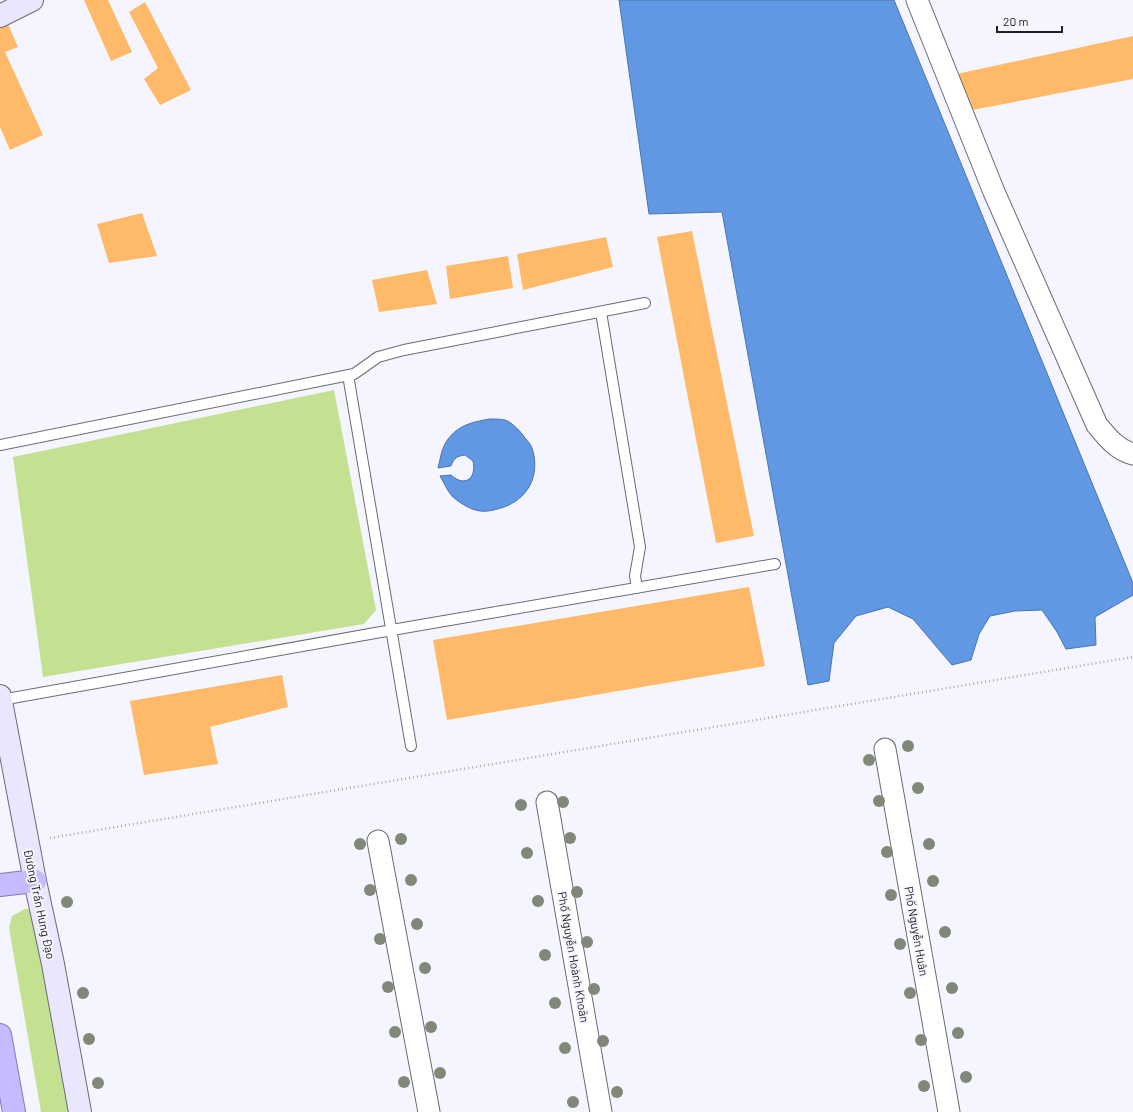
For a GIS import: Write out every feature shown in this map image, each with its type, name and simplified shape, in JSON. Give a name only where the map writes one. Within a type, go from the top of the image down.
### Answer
[{"type":"highway","points":[[0,884],[35,881]]},
{"type":"highway","points":[[0,1035],[14,1112]]},
{"type":"main road","points":[[0,16],[32,0]]},
{"type":"main road","name":"Đường Trần Hưng Đạo","points":[[0,698],[27,842],[53,964],[80,1112]]},
{"type":"street","points":[[917,0],[994,192],[1097,425],[1109,440],[1126,452],[1133,454]]},
{"type":"street","name":"Phố Nguyễn Huân","points":[[885,749],[949,1112]]},
{"type":"street","name":"Phố Nguyễn Hoành Khoản","points":[[547,802],[601,1112]]},
{"type":"street","points":[[378,841],[429,1112]]},
{"type":"lane","points":[[0,445],[354,374],[378,357],[397,352],[645,304]]},
{"type":"lane","points":[[601,312],[640,547],[635,576],[636,588]]},
{"type":"lane","points":[[348,375],[411,746]]},
{"type":"lane","points":[[0,698],[775,564]]},
{"type":"path","points":[[27,842],[1133,657]]},
{"type":"green space","points":[[334,390],[376,610],[364,624],[43,677],[13,457]]},
{"type":"green space","points":[[25,909],[30,909],[35,914],[71,1112],[41,1112],[9,928],[12,916]]},
{"type":"water","points":[[619,0],[894,0],[1133,583],[1133,595],[1095,617],[1096,645],[1066,649],[1057,632],[1042,610],[1015,611],[990,616],[979,634],[971,660],[952,665],[913,619],[888,607],[856,616],[834,643],[829,681],[808,685],[722,212],[649,214]]},
{"type":"water","points":[[490,419],[505,420],[511,423],[519,431],[532,447],[535,468],[530,485],[525,493],[518,499],[501,508],[480,511],[466,506],[453,497],[440,476],[451,475],[456,479],[465,481],[469,479],[473,472],[473,461],[465,455],[462,455],[453,461],[451,466],[438,468],[444,447],[454,433],[470,423]]},
{"type":"building","points":[[84,0],[108,0],[132,52],[111,61]]},
{"type":"building","points":[[145,2],[191,90],[160,105],[144,79],[158,68],[129,12]]},
{"type":"building","points":[[7,22],[18,47],[5,52],[43,135],[10,150],[0,127],[0,26]]},
{"type":"building","points":[[1133,36],[1133,79],[967,111],[952,75]]},
{"type":"building","points":[[142,213],[157,256],[109,263],[97,224]]},
{"type":"building","points":[[692,231],[754,536],[716,543],[657,237]]},
{"type":"building","points":[[606,237],[613,267],[523,290],[517,254]]},
{"type":"building","points":[[508,256],[513,288],[450,299],[446,266]]},
{"type":"building","points":[[427,270],[437,304],[379,312],[372,280]]},
{"type":"building","points":[[749,587],[765,666],[447,720],[433,640]]},
{"type":"building","points":[[282,675],[288,707],[210,727],[218,764],[144,775],[130,701]]}]
